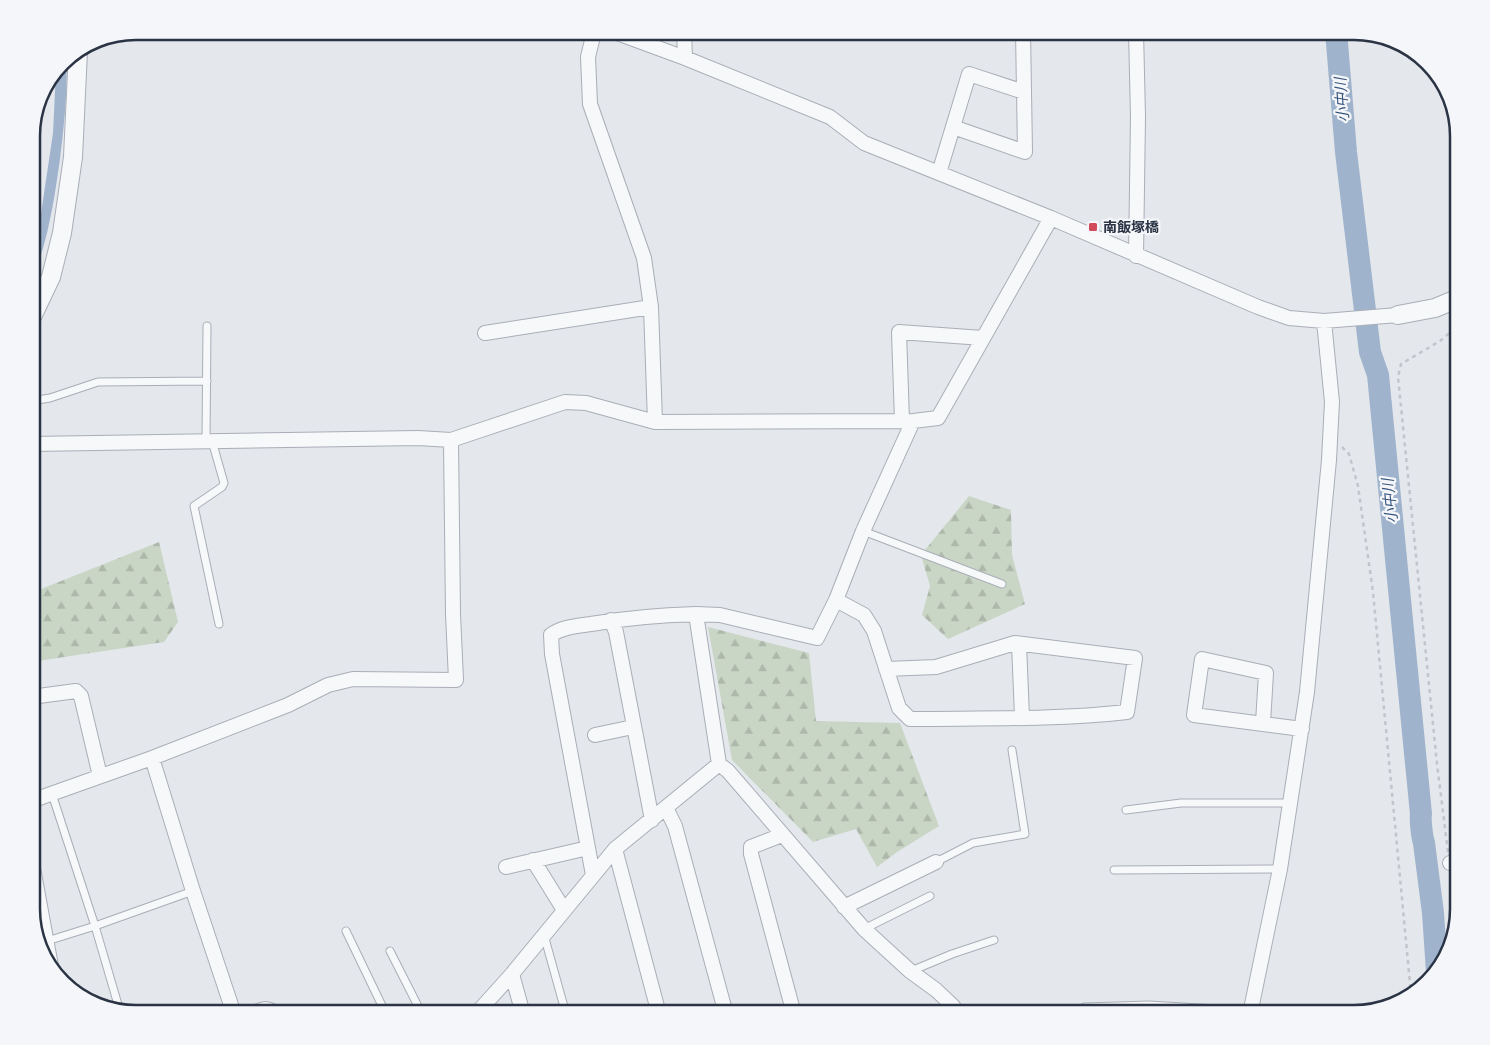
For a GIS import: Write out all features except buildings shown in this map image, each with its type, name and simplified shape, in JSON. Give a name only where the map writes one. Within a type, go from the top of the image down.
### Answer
[{"type":"street","points":[[592,40],[588,57],[590,104],[644,258],[651,307],[656,422]]},
{"type":"street","points":[[636,40],[830,117],[864,143],[1051,218],[1136,256],[1289,318],[1324,321],[1398,315],[1435,308],[1450,302]]},
{"type":"street","points":[[684,40],[685,58]]},
{"type":"street","points":[[953,127],[1025,152],[1023,40]]},
{"type":"street","points":[[1136,40],[1138,117],[1136,256]]},
{"type":"street","points":[[40,301],[51,277],[62,233],[74,156],[78,60]]},
{"type":"street","points":[[939,174],[969,74],[1024,92]]},
{"type":"street","points":[[40,444],[418,438],[450,440],[565,402],[586,403],[656,422],[908,421],[938,418],[1051,218]]},
{"type":"street","points":[[485,333],[651,307]]},
{"type":"street","points":[[1251,1005],[1280,869],[1307,692],[1329,460],[1332,402],[1324,321]]},
{"type":"street","points":[[593,876],[552,654],[551,635],[559,629],[611,620],[696,614],[720,615],[817,638],[836,600],[908,421],[899,332],[983,338]]},
{"type":"street","points":[[40,798],[288,706],[328,685],[353,679],[456,680],[450,440]]},
{"type":"street","points":[[836,600],[864,615],[874,631],[886,669],[899,708],[910,718],[1022,717],[1127,712],[1135,658],[1015,643],[936,666],[886,669]]},
{"type":"street","points":[[696,614],[719,764],[728,771],[864,929],[910,971],[936,990],[952,1005]]},
{"type":"street","points":[[611,620],[616,632],[652,820]]},
{"type":"street","points":[[1019,644],[1022,717]]},
{"type":"street","points":[[1263,723],[1266,673],[1202,659],[1194,715],[1302,729]]},
{"type":"street","points":[[40,696],[76,691],[81,696],[100,776]]},
{"type":"street","points":[[595,735],[633,727]]},
{"type":"street","points":[[152,758],[231,1005]]},
{"type":"street","points":[[484,1005],[615,849],[719,764]]},
{"type":"street","points":[[666,808],[675,826],[724,1005]]},
{"type":"street","points":[[782,835],[751,847],[751,854],[792,1005]]},
{"type":"street","points":[[506,866],[588,848]]},
{"type":"street","points":[[615,849],[657,1005]]},
{"type":"street","points":[[533,860],[564,910]]},
{"type":"street","points":[[844,908],[936,862]]},
{"type":"street","points":[[40,912],[43,933]]},
{"type":"street","points":[[512,974],[521,1005]]},
{"type":"lane","points":[[207,326],[209,441],[224,483],[194,506],[218,624]]},
{"type":"lane","points":[[40,400],[98,382],[207,381]]},
{"type":"lane","points":[[863,531],[1002,584]]},
{"type":"lane","points":[[936,862],[974,843],[1025,834],[1012,750]]},
{"type":"lane","points":[[52,794],[95,926],[118,1003]]},
{"type":"lane","points":[[1126,810],[1181,803],[1291,803]]},
{"type":"lane","points":[[1114,870],[1280,869]]},
{"type":"lane","points":[[43,933],[95,926],[193,891]]},
{"type":"lane","points":[[864,929],[930,896]]},
{"type":"lane","points":[[346,931],[382,1005]]},
{"type":"lane","points":[[544,934],[564,1005]]},
{"type":"lane","points":[[910,971],[994,940]]},
{"type":"lane","points":[[390,951],[417,1005]]},
{"type":"path","points":[[1450,333],[1440,341],[1401,364],[1398,377],[1437,764],[1450,839]]},
{"type":"path","points":[[1330,435],[1349,454],[1358,486],[1373,592],[1410,986]]},
{"type":"green space","points":[[969,496],[1011,510],[1012,555],[1025,604],[948,639],[922,615],[930,586],[921,555]]},
{"type":"green space","points":[[159,542],[178,622],[164,642],[40,661],[40,589]]},
{"type":"green space","points":[[708,627],[809,653],[816,721],[900,723],[939,826],[877,867],[856,829],[813,842],[732,760]]},
{"type":"water","points":[[66,71],[65,109],[60,159],[50,221],[40,258],[40,221],[53,133],[55,85]]},
{"type":"waterway","name":"小中川","points":[[1337,40],[1346,152],[1370,352],[1378,375],[1421,828],[1433,913],[1436,958]]},
{"type":"place","name":"南飯塚橋","points":[[1093,227]]}]
